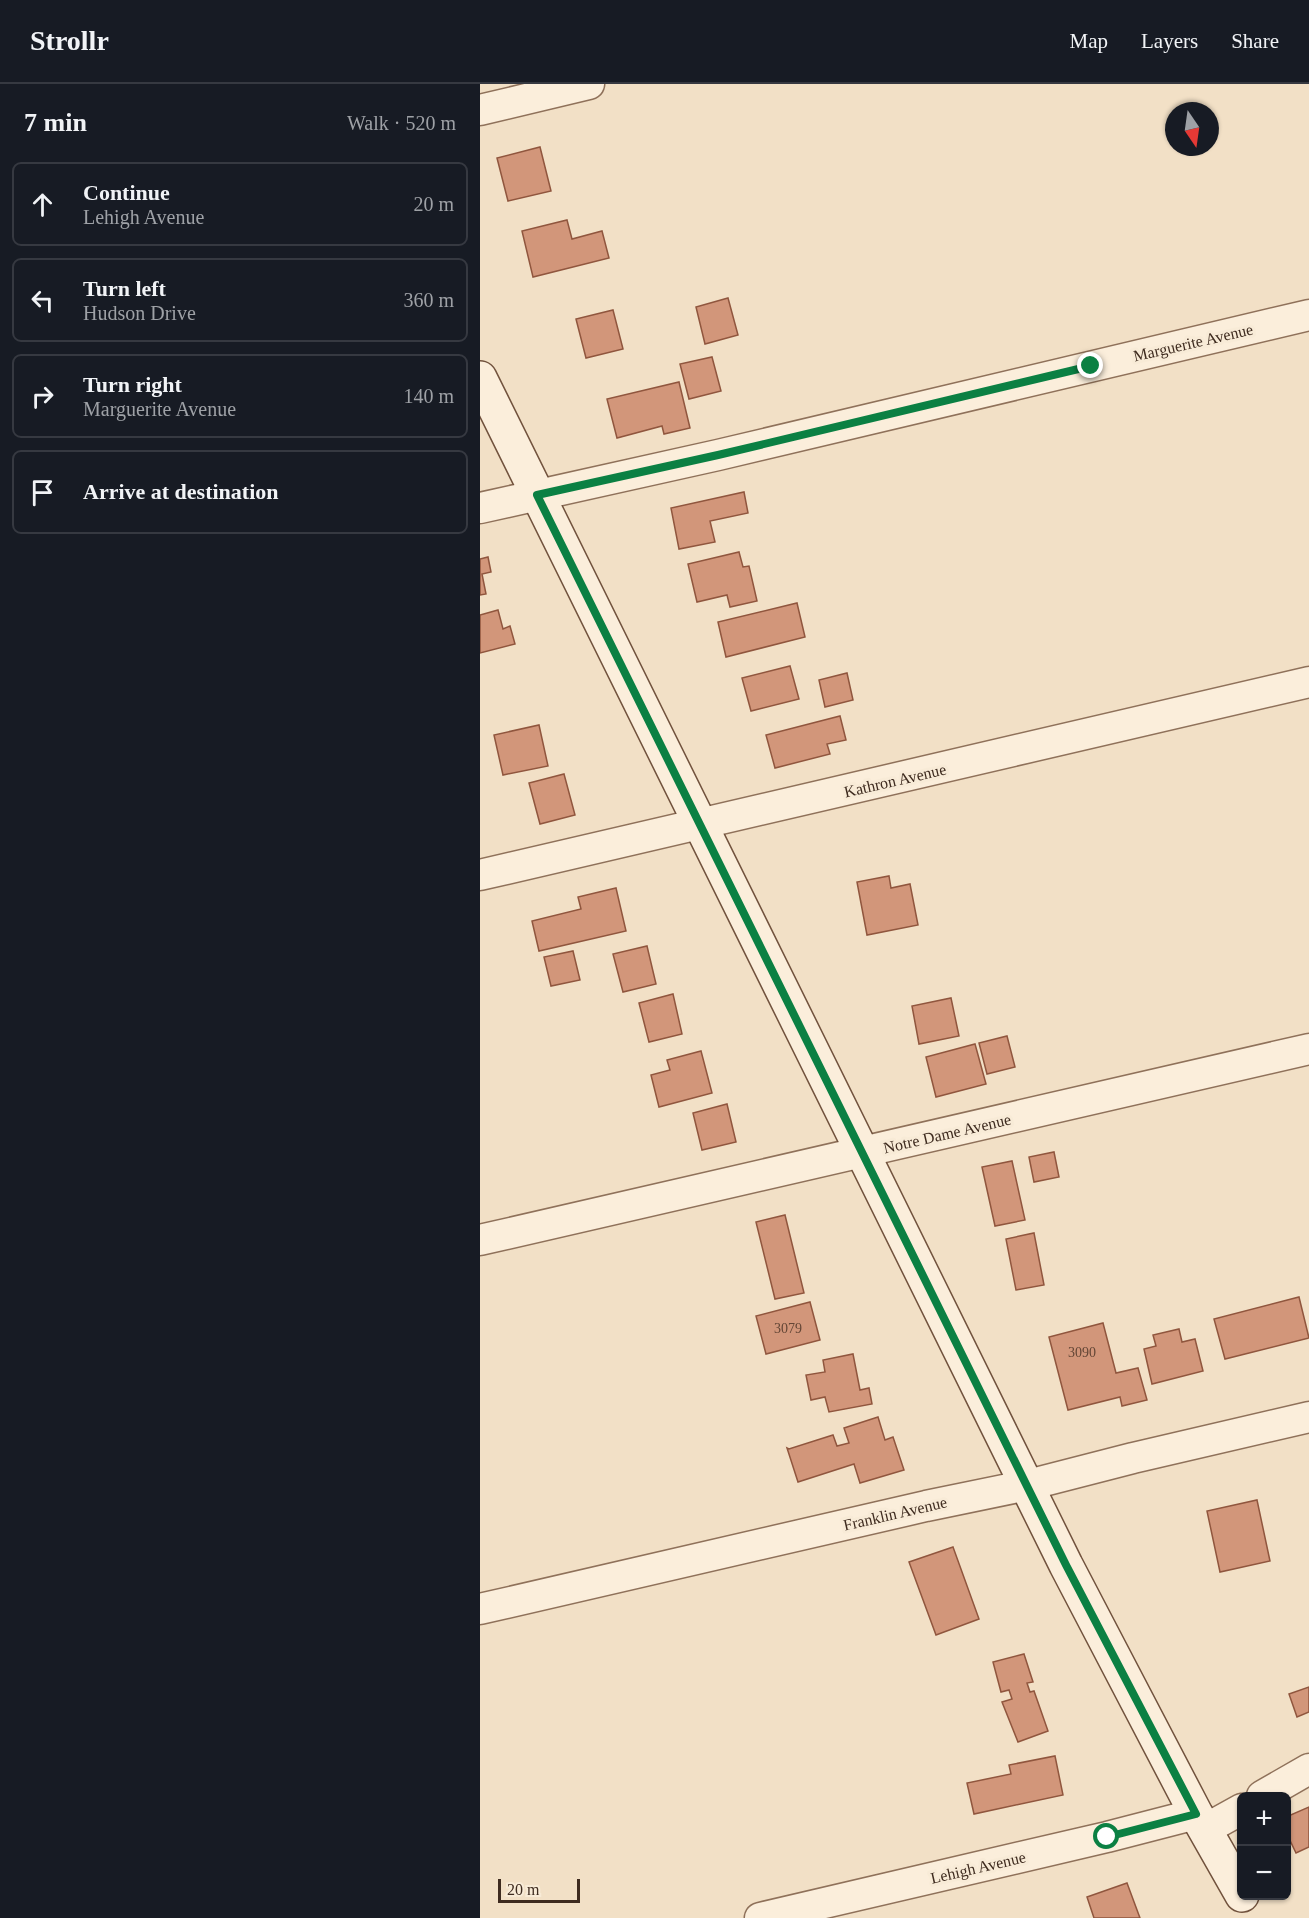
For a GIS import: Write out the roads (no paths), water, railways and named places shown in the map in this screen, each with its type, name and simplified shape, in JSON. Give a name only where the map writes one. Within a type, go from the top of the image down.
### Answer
[{"type":"street","points":[[480,110],[589,84]]},
{"type":"street","name":"Marguerite Avenue","points":[[480,508],[718,455],[1309,315]]},
{"type":"street","points":[[480,378],[1066,1565],[1200,1822],[1237,1886]]},
{"type":"street","name":"Kathron Avenue","points":[[480,875],[1309,682]]},
{"type":"street","name":"Notre Dame Avenue","points":[[480,1240],[1309,1049]]},
{"type":"street","name":"Franklin Avenue","points":[[480,1610],[926,1506],[1028,1485],[1309,1417]]},
{"type":"street","points":[[1270,1792],[1309,1769]]},
{"type":"street","name":"Lehigh Avenue","points":[[760,1918],[1107,1837],[1200,1822],[1237,1811]]},
{"type":"street","points":[[1245,1900],[1254,1918]]}]
